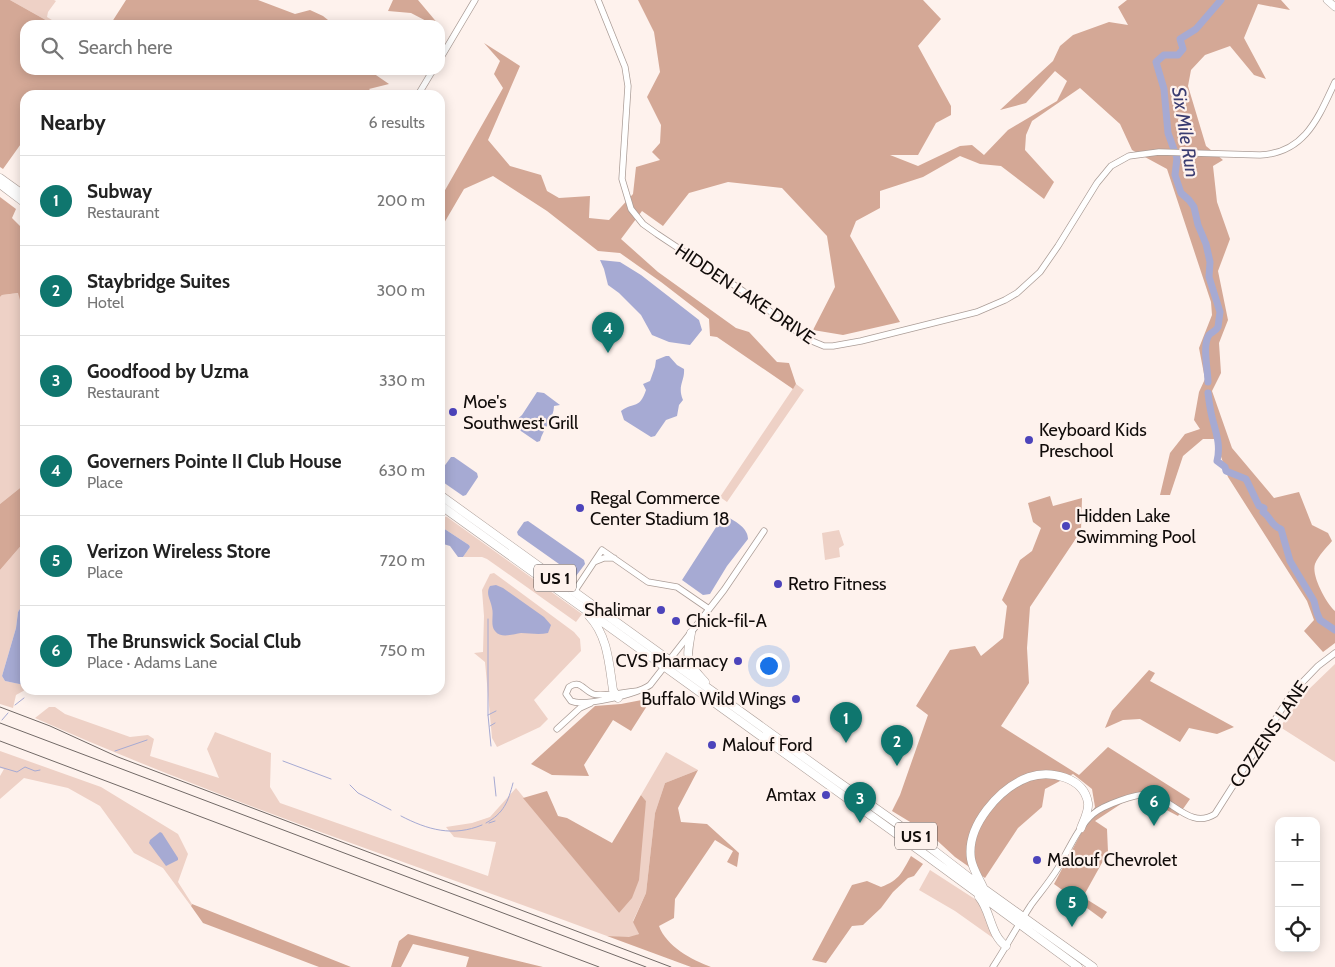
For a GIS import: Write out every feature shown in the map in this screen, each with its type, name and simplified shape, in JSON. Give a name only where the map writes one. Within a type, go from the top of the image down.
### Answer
[{"type":"highway","points":[[0,178],[20,192]]},
{"type":"highway","points":[[0,184],[20,199]]},
{"type":"highway","name":"US 1","points":[[445,499],[574,592],[668,664],[971,888],[1092,967]]},
{"type":"highway","name":"US 1","points":[[445,508],[575,602],[717,695],[918,838],[984,889],[1078,967]]},
{"type":"highway","points":[[445,514],[483,536]]},
{"type":"highway","points":[[575,602],[596,624],[603,636],[616,695]]},
{"type":"highway","points":[[691,633],[687,653],[688,661],[717,695]]},
{"type":"highway","points":[[984,889],[972,860],[971,850],[974,837],[988,809],[1004,792],[1016,784],[1029,777],[1044,774],[1061,776],[1076,783],[1085,794],[1088,804],[1081,828]]},
{"type":"highway","points":[[971,888],[984,903],[997,938],[1006,946]]},
{"type":"main road","points":[[1327,0],[1335,7]]},
{"type":"street","points":[[445,51],[475,0]]},
{"type":"street","name":"HIDDEN LAKE DRIVE","points":[[598,0],[625,67],[628,86],[622,179],[631,209],[643,224],[657,234],[743,291],[807,339],[824,346],[861,341],[990,308],[1029,283],[1044,266],[1097,183],[1112,166],[1129,156],[1145,153],[1182,152],[1270,155],[1289,148],[1312,128],[1335,82]]},
{"type":"street","points":[[421,90],[430,75]]},
{"type":"street","points":[[557,729],[580,708],[616,695],[637,692],[650,685],[709,609],[764,531]]},
{"type":"street","points":[[574,592],[602,550],[648,582],[677,588],[709,609]]},
{"type":"street","points":[[594,562],[604,558],[614,558]]},
{"type":"street","name":"COZZENS LANE","points":[[1081,828],[1097,810],[1143,794],[1156,797],[1191,817],[1207,818],[1219,810],[1292,693],[1318,666],[1335,653]]},
{"type":"street","points":[[600,700],[575,703],[566,696],[567,690],[574,684],[580,684],[595,694],[616,695]]},
{"type":"street","points":[[580,703],[585,696],[584,688]]},
{"type":"street","points":[[993,967],[1057,869],[1081,828]]},
{"type":"shaded area","points":[[0,0],[10,0],[46,20],[20,20],[20,75],[376,75],[389,84],[370,90],[20,90],[20,145],[3,169],[0,167]]},
{"type":"shaded area","points":[[10,0],[56,1],[48,12],[47,17],[52,20],[46,20]]},
{"type":"shaded area","points":[[126,0],[258,0],[295,14],[310,10],[328,20],[113,20]]},
{"type":"shaded area","points":[[393,0],[418,0],[435,20],[424,20],[411,13],[388,11]]},
{"type":"shaded area","points":[[638,0],[923,0],[941,19],[918,46],[951,106],[951,115],[936,123],[918,155],[890,155],[918,166],[960,146],[972,145],[984,155],[1008,130],[1057,101],[1067,81],[1055,71],[1026,103],[1000,110],[1053,61],[1060,46],[1073,35],[1109,22],[1128,25],[1118,7],[1127,0],[1281,0],[1290,10],[1258,4],[1244,38],[1266,79],[1254,75],[1230,46],[1205,55],[1191,70],[1188,86],[1206,146],[1223,160],[1213,166],[1217,202],[1230,239],[1218,271],[1228,320],[1219,343],[1221,373],[1212,391],[1232,448],[1274,498],[1299,492],[1312,525],[1328,533],[1332,541],[1318,558],[1314,569],[1320,589],[1335,611],[1335,643],[1323,652],[1304,631],[1314,620],[1307,601],[1228,477],[1215,439],[1203,439],[1183,456],[1170,495],[1160,495],[1170,453],[1185,434],[1200,429],[1194,420],[1199,392],[1205,379],[1199,348],[1212,315],[1211,302],[1167,169],[1132,150],[1120,124],[1080,88],[1032,121],[1026,135],[1025,150],[1054,182],[1044,199],[1001,166],[980,164],[960,156],[923,177],[880,191],[880,208],[856,221],[850,236],[900,322],[843,335],[813,330],[835,287],[827,236],[782,188],[728,182],[689,193],[663,226],[642,211],[621,239],[658,272],[736,328],[749,332],[777,362],[789,363],[796,384],[793,389],[717,337],[710,336],[709,319],[661,282],[620,253],[598,251],[547,211],[493,176],[464,189],[445,221],[445,190],[503,88],[494,74],[500,61],[484,43],[520,66],[488,140],[510,166],[541,175],[547,191],[559,198],[590,196],[589,218],[609,220],[633,194],[636,167],[660,160],[652,152],[660,143],[661,125],[647,97],[660,72],[654,32]]},
{"type":"shaded area","points":[[0,197],[16,209],[12,218],[20,226],[20,300],[18,293],[2,295],[0,297]]},
{"type":"shaded area","points":[[19,293],[20,297],[20,488],[0,504],[0,297],[2,295]]},
{"type":"shaded area","points":[[796,384],[804,390],[727,502],[720,497]]},
{"type":"shaded area","points":[[20,488],[20,547],[0,570],[0,504]]},
{"type":"shaded area","points":[[1050,496],[1053,506],[1082,498],[1081,531],[1030,607],[1027,648],[1029,683],[1001,726],[1079,775],[1108,747],[1190,799],[1178,816],[1136,794],[1095,821],[1107,829],[1108,852],[1083,897],[1107,912],[1102,919],[1054,884],[1095,807],[1092,789],[1073,774],[1045,789],[1042,807],[1018,828],[985,878],[955,857],[930,834],[892,811],[900,795],[928,715],[916,706],[950,650],[975,646],[981,656],[1003,638],[1007,606],[1002,600],[1020,560],[1032,551],[1041,528],[1033,522],[1028,503]]},
{"type":"shaded area","points":[[445,517],[582,614],[576,622],[487,559],[482,557],[463,557],[470,547],[445,529]]},
{"type":"shaded area","points":[[839,530],[844,545],[839,548],[840,557],[825,560],[822,533]]},
{"type":"shaded area","points":[[20,547],[20,609],[2,676],[5,681],[20,684],[20,693],[16,695],[13,708],[0,704],[0,570]]},
{"type":"shaded area","points":[[494,573],[574,632],[580,639],[581,651],[534,700],[548,719],[540,727],[497,747],[492,738],[485,662],[474,653],[483,652],[484,616],[482,590],[490,574]]},
{"type":"shaded area","points":[[1335,664],[1335,762],[1280,727],[1306,692]]},
{"type":"shaded area","points":[[1149,670],[1155,673],[1150,681],[1234,727],[1217,734],[1189,728],[1180,742],[1140,719],[1123,720],[1105,728],[1112,711]]},
{"type":"shaded area","points":[[652,698],[631,731],[613,720],[584,765],[589,776],[552,775],[531,764],[595,706],[621,704]]},
{"type":"shaded area","points":[[49,707],[55,707],[65,714],[130,737],[148,735],[154,739],[150,756],[219,778],[207,749],[215,732],[271,753],[270,787],[280,803],[488,876],[496,842],[454,837],[446,827],[472,823],[490,817],[516,788],[619,913],[646,801],[641,795],[666,752],[698,770],[665,783],[655,813],[646,893],[633,921],[639,934],[629,938],[607,936],[247,805],[35,718]]},
{"type":"shaded area","points":[[0,751],[101,787],[178,834],[188,854],[178,882],[192,904],[191,906],[163,868],[134,853],[100,806],[68,788],[24,778],[0,799],[0,776],[4,769],[0,768]]},
{"type":"shaded area","points":[[698,770],[678,808],[681,822],[707,824],[739,853],[737,867],[727,862],[733,851],[715,840],[675,899],[674,918],[659,926],[667,940],[680,951],[711,967],[691,967],[607,936],[629,937],[639,934],[633,922],[646,893],[655,813],[665,783]]},
{"type":"shaded area","points":[[547,791],[558,816],[567,818],[612,843],[641,795],[646,801],[639,880],[632,898],[619,913],[523,798]]},
{"type":"shaded area","points":[[911,856],[923,864],[914,876],[908,878],[893,892],[881,908],[863,925],[852,926],[826,963],[812,960],[852,885],[867,881],[881,887],[900,875]]},
{"type":"shaded area","points":[[930,870],[981,903],[993,938],[955,911],[919,890]]},
{"type":"shaded area","points":[[192,904],[351,967],[319,967],[203,923],[191,906]]},
{"type":"shaded area","points":[[408,934],[543,967],[466,967],[469,957],[413,944],[401,967],[391,967],[399,941]]},
{"type":"water","points":[[600,260],[620,262],[641,275],[699,320],[702,330],[690,345],[669,342],[652,335],[641,315],[608,285]]},
{"type":"water","points":[[669,356],[677,365],[684,369],[681,387],[683,400],[679,405],[677,416],[666,420],[655,436],[651,437],[624,420],[621,411],[639,403],[646,390],[643,384],[650,381],[656,360]]},
{"type":"water","points":[[537,392],[544,393],[560,405],[554,406],[540,441],[537,442],[515,427],[513,423],[522,415]]},
{"type":"water","points":[[451,457],[454,457],[477,473],[478,477],[466,495],[463,496],[445,483],[445,465]]},
{"type":"water","points":[[723,517],[728,517],[741,526],[746,532],[748,539],[727,566],[710,594],[703,595],[682,580]]},
{"type":"water","points":[[528,521],[584,560],[585,564],[576,576],[518,535],[517,532],[524,522]]},
{"type":"water","points":[[445,529],[470,547],[463,557],[458,557],[450,546],[445,544]]},
{"type":"water","points":[[496,585],[544,617],[551,625],[548,633],[500,635],[495,631],[488,592],[490,586]]},
{"type":"water","points":[[20,609],[20,684],[5,681],[2,676],[16,628]]},
{"type":"water","points":[[160,832],[178,858],[178,860],[166,866],[149,843]]},
{"type":"waterway","name":"Six Mile Run","points":[[1208,382],[1207,339],[1218,327],[1220,312],[1209,277],[1210,262],[1206,244],[1198,225],[1194,207],[1181,193],[1175,175],[1177,158],[1168,133],[1164,89],[1156,62],[1164,55],[1178,55],[1183,49],[1180,39],[1196,29],[1221,0]]},
{"type":"waterway","name":"Six Mile Run","points":[[1208,393],[1218,444],[1217,461],[1225,467],[1226,471],[1246,479],[1259,506],[1264,508],[1263,512],[1275,526],[1281,529],[1290,561],[1314,601],[1320,620],[1335,630]]},
{"type":"waterway","points":[[488,619],[488,715],[491,746]]},
{"type":"waterway","points":[[15,705],[24,698]]},
{"type":"waterway","points":[[488,715],[496,711]]},
{"type":"waterway","points":[[2,720],[8,713]]},
{"type":"waterway","points":[[490,726],[495,723]]},
{"type":"waterway","points":[[115,751],[147,740]]},
{"type":"waterway","points":[[283,761],[331,779]]},
{"type":"waterway","points":[[0,767],[17,772],[25,767],[35,771],[40,770]]},
{"type":"waterway","points":[[494,777],[496,796]]},
{"type":"waterway","points":[[486,823],[501,811],[513,783]]},
{"type":"waterway","points":[[350,785],[358,793],[391,810]]},
{"type":"waterway","points":[[401,816],[421,825],[441,830],[461,831],[482,825]]},
{"type":"waterway","points":[[489,823],[495,821]]},
{"type":"railway","points":[[0,707],[50,726],[118,757],[671,967]]},
{"type":"railway","points":[[0,723],[646,967]]},
{"type":"railway","points":[[0,741],[599,967]]},
{"type":"place","name":"Governers Pointe II Club House","points":[[608,353]]},
{"type":"place","name":"Moe's Southwest Grill","points":[[453,412]]},
{"type":"place","name":"Keyboard Kids Preschool","points":[[1029,440]]},
{"type":"place","name":"Regal Commerce Center Stadium 18","points":[[580,508]]},
{"type":"place","name":"Hidden Lake Swimming Pool","points":[[1066,526]]},
{"type":"place","name":"Retro Fitness","points":[[778,584]]},
{"type":"place","name":"Shalimar","points":[[661,610]]},
{"type":"place","name":"Chick-fil-A","points":[[676,621]]},
{"type":"place","name":"CVS Pharmacy","points":[[738,661]]},
{"type":"place","name":"Buffalo Wild Wings","points":[[796,699]]},
{"type":"place","name":"Subway","points":[[846,743]]},
{"type":"place","name":"Malouf Ford","points":[[712,745]]},
{"type":"place","name":"Staybridge Suites","points":[[897,766]]},
{"type":"place","name":"Amtax","points":[[826,795]]},
{"type":"place","name":"Goodfood by Uzma","points":[[860,823]]},
{"type":"place","name":"The Brunswick Social Club","points":[[1154,826]]},
{"type":"place","name":"Malouf Chevrolet","points":[[1037,860]]},
{"type":"place","name":"Verizon Wireless Store","points":[[1072,927]]}]
